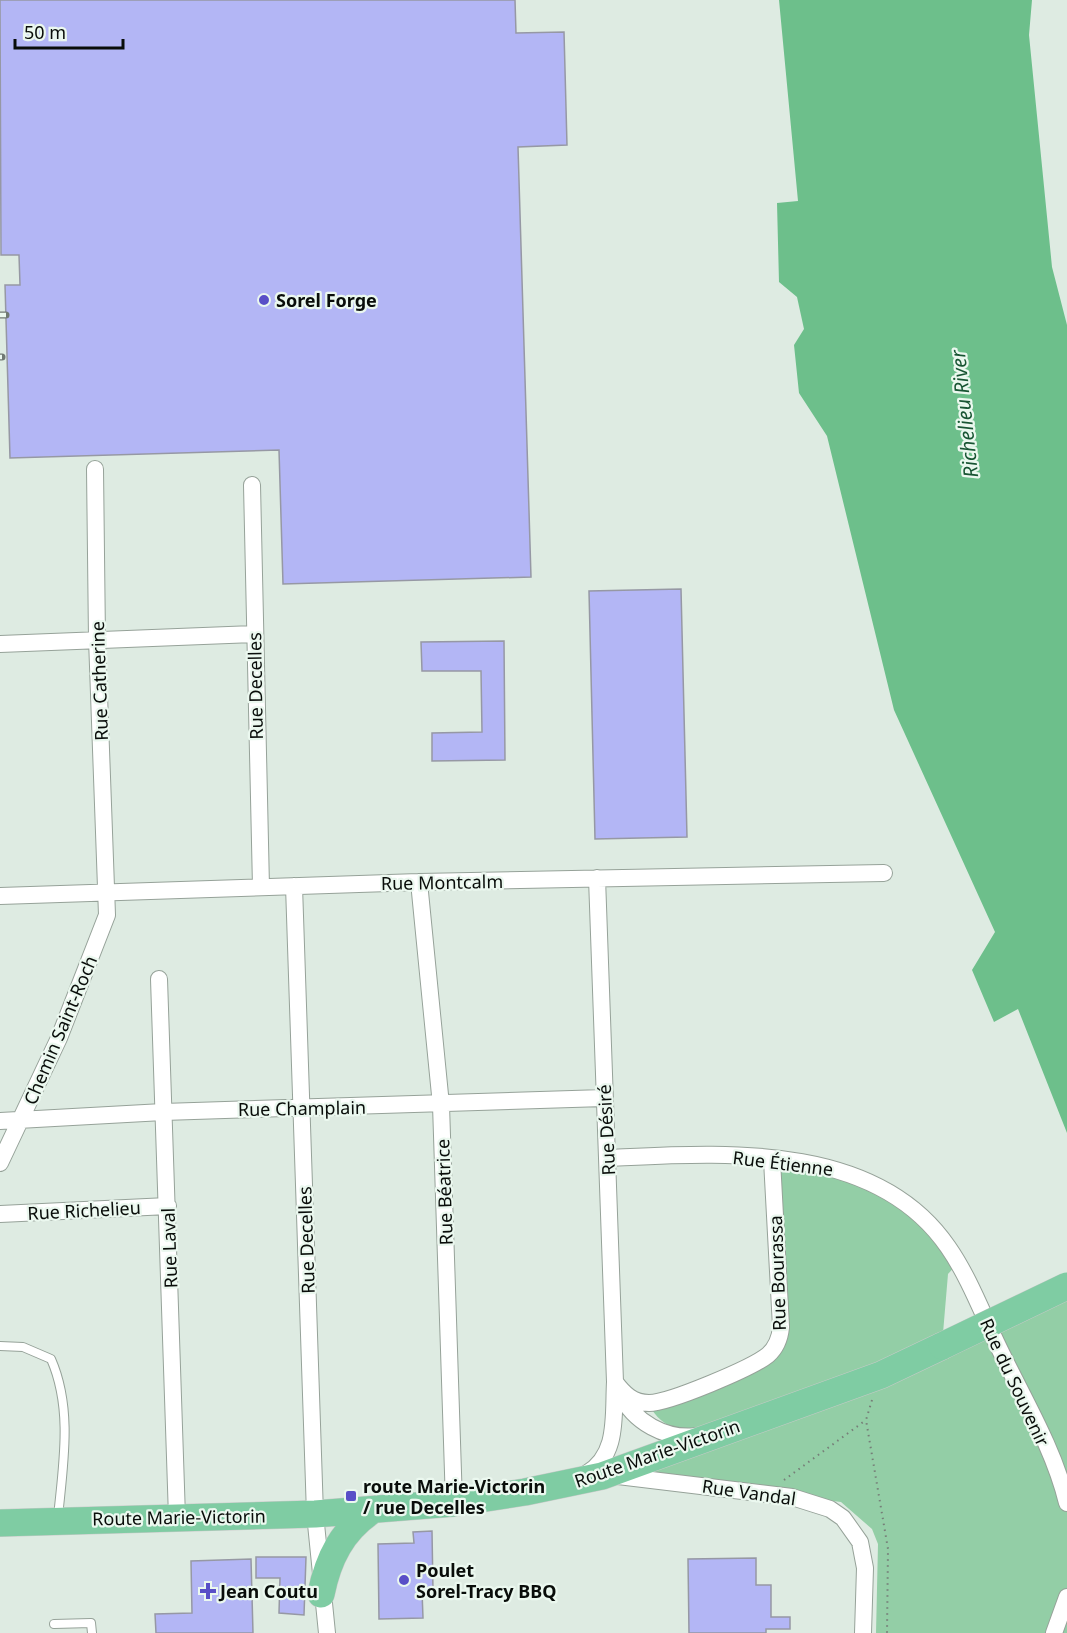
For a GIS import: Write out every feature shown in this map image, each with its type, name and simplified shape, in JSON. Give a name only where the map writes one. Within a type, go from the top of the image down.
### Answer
[{"type":"main road","name":"Route Marie-Victorin","points":[[0,1523],[315,1514],[373,1510],[454,1503],[603,1476],[881,1375],[1067,1286]]},
{"type":"main road","points":[[321,1594],[326,1573],[340,1542],[357,1520],[373,1510]]},
{"type":"street","name":"Rue Catherine","points":[[95,469],[97,639],[107,893]]},
{"type":"street","name":"Rue Decelles","points":[[252,485],[261,887]]},
{"type":"street","points":[[0,644],[254,634]]},
{"type":"street","name":"Rue Montcalm","points":[[0,896],[419,882],[884,873]]},
{"type":"street","name":"Rue Désiré","points":[[570,1483],[598,1466],[610,1450],[615,1383],[597,878]]},
{"type":"street","name":"Rue Béatrice","points":[[419,882],[441,1105],[454,1503]]},
{"type":"street","name":"Rue Decelles","points":[[294,886],[315,1514],[321,1594],[329,1633]]},
{"type":"street","name":"Chemin Saint-Roch","points":[[0,1163],[59,1038],[104,924],[107,893]]},
{"type":"street","name":"Rue Laval","points":[[159,979],[177,1517]]},
{"type":"street","name":"Rue Champlain","points":[[0,1121],[163,1112],[441,1105],[604,1098]]},
{"type":"street","name":"Rue Étienne","points":[[607,1158],[700,1155],[772,1160],[839,1169],[881,1187],[923,1218],[944,1241],[958,1263]]},
{"type":"street","name":"Rue Bourassa","points":[[615,1383],[629,1398],[638,1401],[648,1403],[667,1400],[755,1363],[776,1346],[781,1327],[772,1160]]},
{"type":"street","name":"Rue Richelieu","points":[[0,1214],[168,1206]]},
{"type":"street","name":"Rue du Souvenir","points":[[958,1263],[1041,1436],[1067,1503]]},
{"type":"street","name":"Rue Désiré","points":[[615,1383],[625,1403],[651,1427],[689,1437],[722,1432]]},
{"type":"street","name":"Rue Vandal","points":[[603,1476],[630,1476],[792,1497],[830,1509],[843,1518],[860,1542],[865,1568],[863,1633]]},
{"type":"street","name":"Rue Decelles","points":[[316,1633],[316,1616],[321,1594]]},
{"type":"street","points":[[1054,1633],[1067,1597]]},
{"type":"lane","points":[[0,1346],[23,1347],[51,1359],[60,1379],[66,1441],[57,1521]]},
{"type":"lane","points":[[54,1624],[91,1623],[92,1633]]},
{"type":"path","points":[[881,1375],[866,1420],[888,1549],[887,1633]]},
{"type":"path","points":[[764,1493],[808,1465],[866,1420]]},
{"type":"shaded area","points":[[772,1160],[881,1187],[958,1263],[948,1274],[942,1345],[1067,1293],[1067,1633],[876,1633],[878,1544],[872,1529],[841,1502],[630,1476],[718,1434],[677,1429],[661,1420],[648,1403],[776,1346]]},
{"type":"water","name":"Richelieu River","points":[[779,0],[1032,0],[1029,35],[1052,267],[1067,325],[1067,1133],[1018,1009],[994,1022],[972,970],[995,932],[894,710],[827,436],[799,393],[794,345],[804,329],[797,297],[779,282],[777,203],[798,201]]},
{"type":"building","name":"Sorel Forge","points":[[0,0],[515,0],[516,33],[564,32],[567,145],[518,147],[531,577],[283,584],[279,450],[10,458],[5,285],[20,285],[19,255],[1,255]]},
{"type":"building","points":[[681,589],[687,837],[595,839],[589,591]]},
{"type":"building","points":[[504,641],[505,760],[432,761],[432,733],[482,732],[481,671],[422,671],[421,642]]},
{"type":"building","points":[[432,1531],[433,1591],[422,1591],[423,1618],[379,1619],[378,1544],[414,1543],[413,1532]]},
{"type":"building","points":[[256,1557],[306,1557],[304,1615],[279,1613],[280,1578],[256,1578]]},
{"type":"building","points":[[756,1558],[756,1585],[771,1585],[771,1617],[790,1617],[790,1629],[766,1629],[766,1633],[689,1633],[688,1559]]},
{"type":"building","points":[[251,1559],[253,1633],[156,1633],[155,1614],[192,1613],[191,1561]]},
{"type":"railway","points":[[0,315],[6,315]]},
{"type":"place","name":"Sorel Forge","points":[[264,300]]},
{"type":"place","name":"route Marie-Victorin / rue Decelles","points":[[351,1496]]},
{"type":"place","name":"Poulet Sorel-Tracy BBQ","points":[[404,1580]]},
{"type":"place","name":"Jean Coutu","points":[[208,1591]]}]
